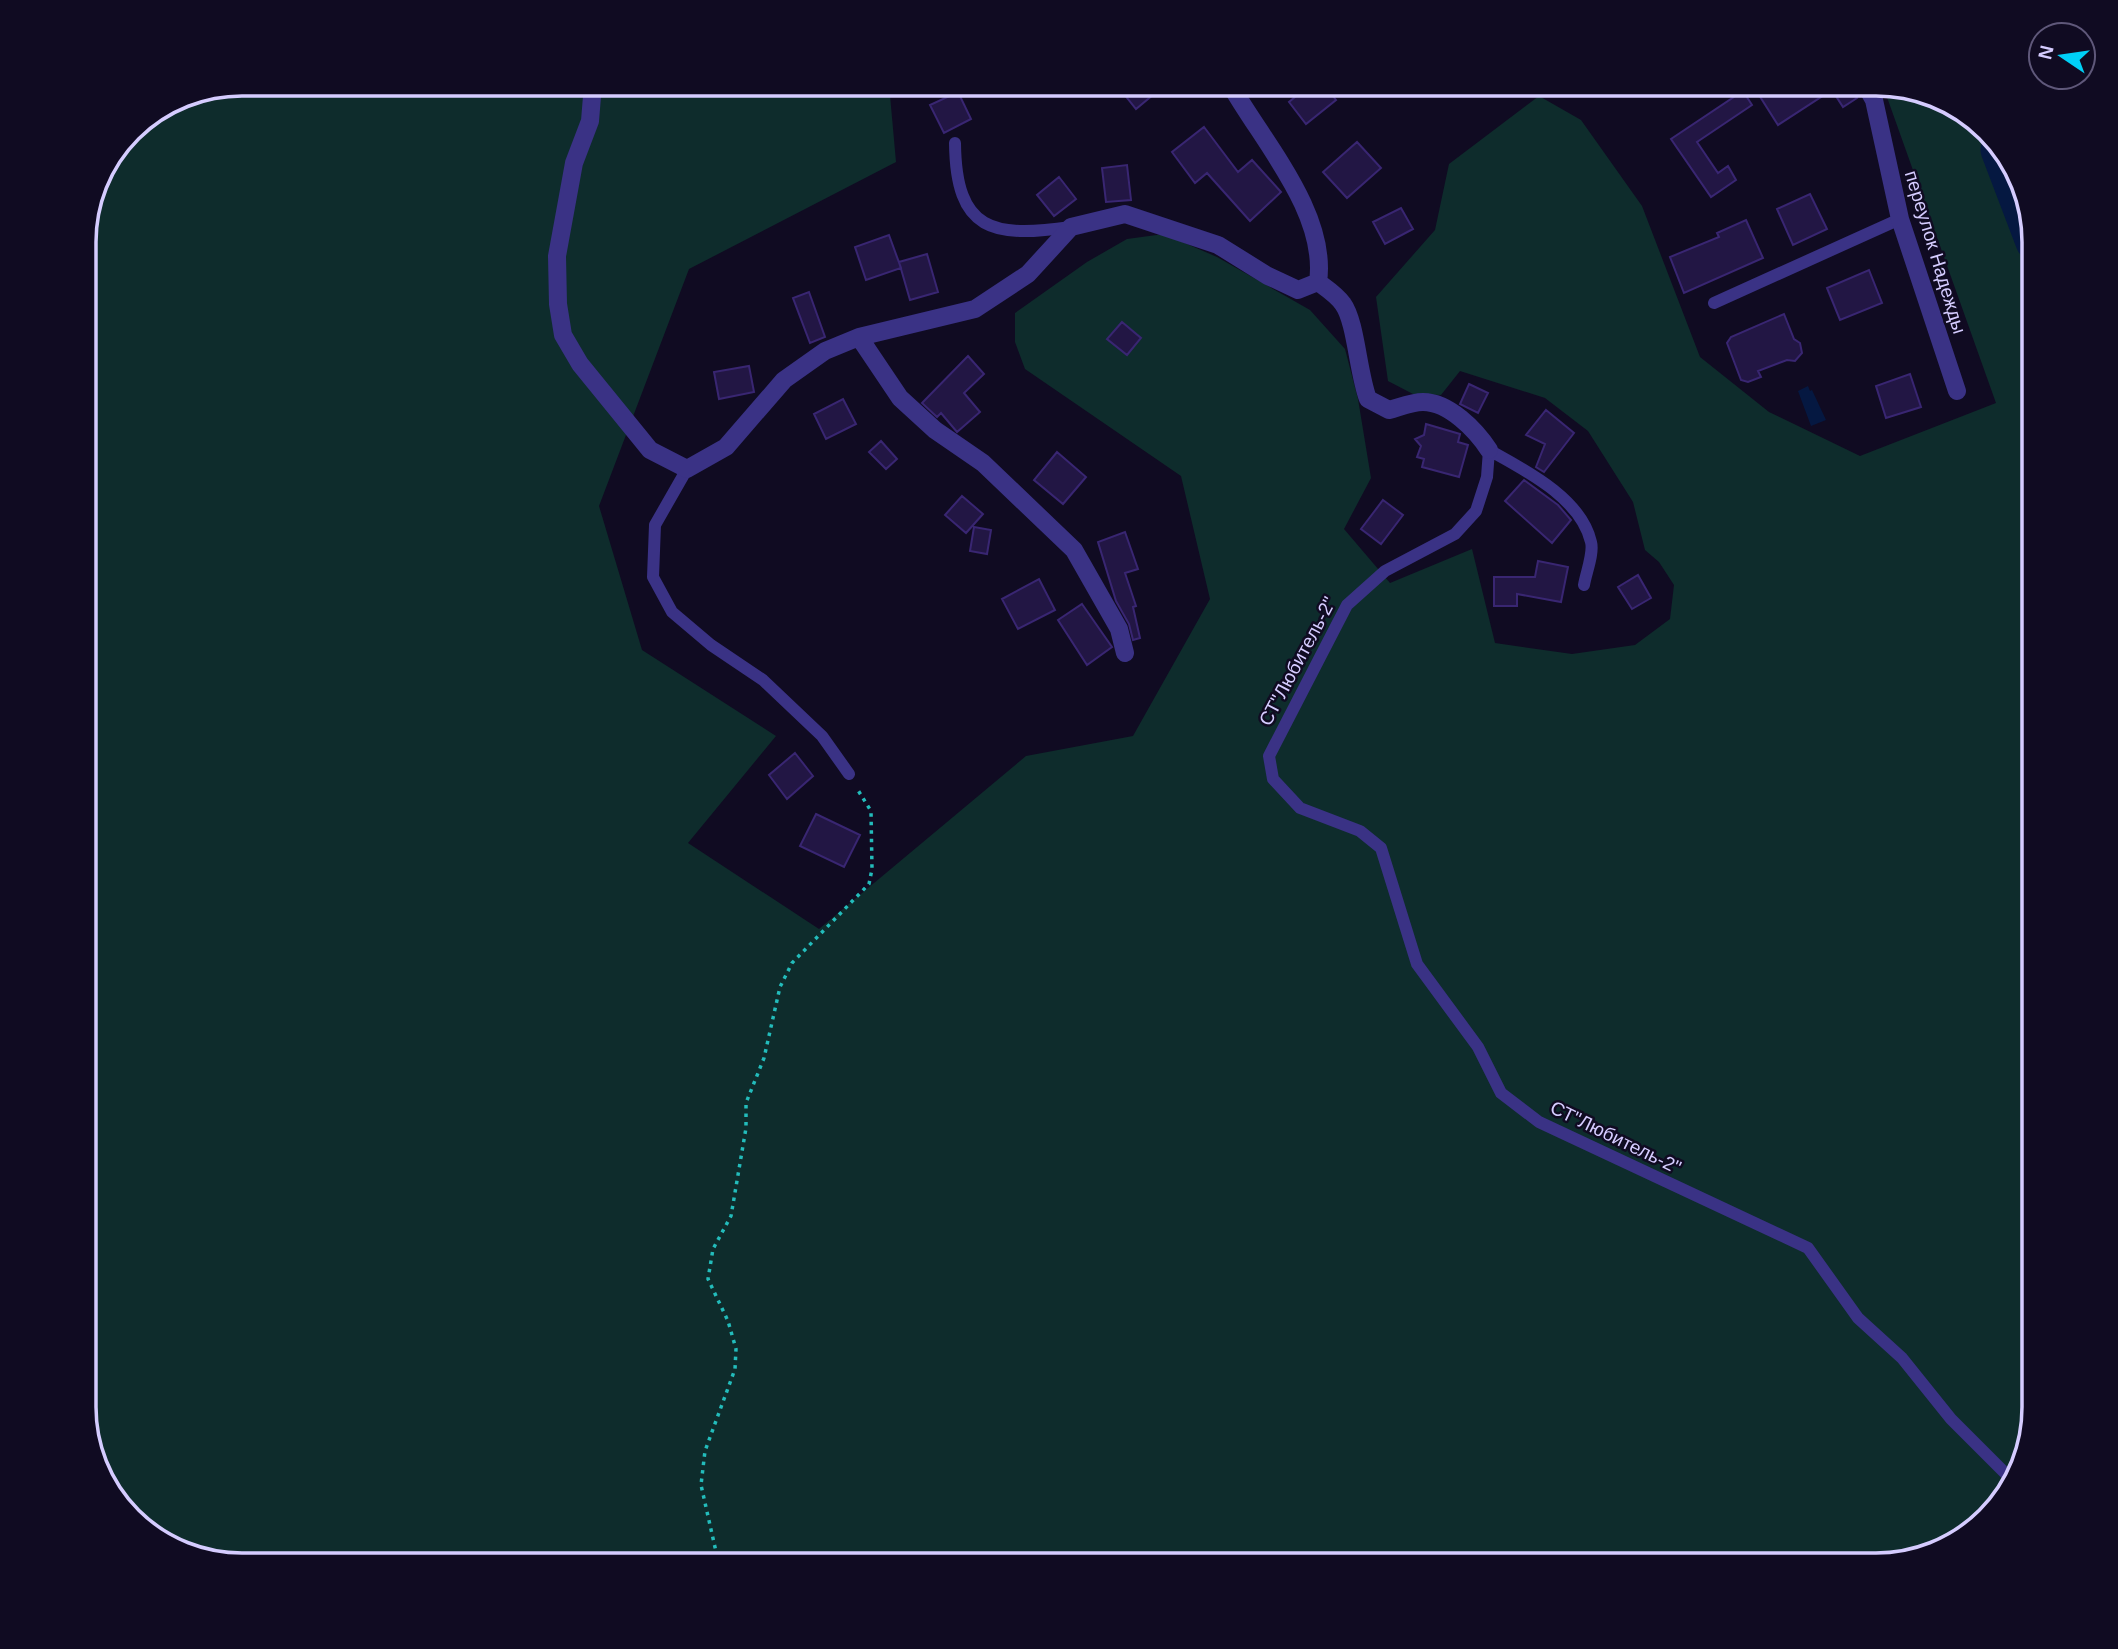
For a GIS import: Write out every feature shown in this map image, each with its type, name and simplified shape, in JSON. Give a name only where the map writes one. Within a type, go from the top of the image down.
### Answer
[{"type":"street","points":[[592,96],[590,121],[574,163],[557,256],[563,335],[580,364],[650,450],[687,469],[726,447],[784,380],[825,351],[859,337],[975,309],[1028,274],[1071,227],[1125,214],[1218,245],[1298,290],[1318,282]]},
{"type":"street","points":[[1237,96],[1310,215],[1318,252],[1318,282]]},
{"type":"street","name":"переулок Надежды","points":[[1872,96],[1900,219],[1957,391]]},
{"type":"street","points":[[1318,282],[1342,302],[1349,315],[1357,363],[1368,399],[1390,410],[1423,402],[1441,405],[1479,434],[1489,450]]},
{"type":"street","points":[[859,337],[900,398],[935,430],[983,463],[1074,550],[1119,629],[1125,653]]},
{"type":"lane","points":[[955,143],[955,179],[974,215],[992,228],[1030,233],[1071,227]]},
{"type":"lane","points":[[1714,303],[1900,219]]},
{"type":"lane","points":[[1489,450],[1558,493],[1579,519],[1592,543],[1584,584]]},
{"type":"lane","name":"СТ\"Любитель-2\"","points":[[1489,450],[1487,477],[1476,512],[1455,534],[1385,571],[1347,605],[1269,756],[1273,779],[1300,808],[1360,831],[1381,848],[1417,964],[1478,1047],[1501,1093],[1539,1122],[1808,1248],[1858,1318],[1902,1358],[1951,1419],[2006,1474]]},
{"type":"lane","points":[[687,469],[655,525],[653,577],[672,612],[711,645],[764,680],[822,736],[849,774]]},
{"type":"path","points":[[716,1553],[701,1485],[705,1451],[735,1369],[736,1349],[728,1321],[708,1279],[713,1249],[731,1216],[746,1128],[746,1103],[764,1058],[780,987],[792,963],[869,884],[872,869],[871,811],[849,774]]},
{"type":"green space","points":[[242,96],[890,96],[896,162],[689,269],[599,506],[642,650],[776,736],[688,843],[819,929],[1026,756],[1133,736],[1210,599],[1181,476],[1025,369],[1015,342],[1015,313],[1087,262],[1127,239],[1164,234],[1217,257],[1310,310],[1345,349],[1358,399],[1371,478],[1344,529],[1390,583],[1472,549],[1495,643],[1572,654],[1635,645],[1670,619],[1674,585],[1659,562],[1645,550],[1633,502],[1588,431],[1545,398],[1460,371],[1441,395],[1413,394],[1388,381],[1376,297],[1435,230],[1449,164],[1539,96],[1581,120],[1642,206],[1700,357],[1769,412],[1860,456],[1996,403],[1887,97],[1914,101],[1941,111],[1965,126],[1986,146],[2007,177],[2014,195],[2021,223],[2022,242],[2021,1426],[2007,1472],[1992,1496],[1965,1523],[1941,1538],[1905,1550],[1876,1553],[242,1553],[213,1550],[177,1538],[146,1517],[116,1480],[101,1445],[97,1417],[97,223],[107,186],[126,153],[146,132],[177,111],[204,101]]},
{"type":"water","points":[[1808,386],[1826,420],[1811,426],[1798,391]]},
{"type":"building","points":[[949,96],[960,96],[971,119],[944,133],[930,105]]},
{"type":"building","points":[[1126,96],[1152,96],[1136,109]]},
{"type":"building","points":[[1296,96],[1333,96],[1336,100],[1306,124],[1289,102]]},
{"type":"building","points":[[1736,96],[1746,96],[1752,105],[1697,142],[1718,173],[1728,166],[1736,180],[1711,197],[1671,139]]},
{"type":"building","points":[[1760,96],[1823,96],[1778,125]]},
{"type":"building","points":[[1836,96],[1856,96],[1857,98],[1843,107]]},
{"type":"building","points":[[1204,127],[1238,172],[1252,160],[1281,192],[1250,221],[1207,173],[1195,183],[1172,152]]},
{"type":"building","points":[[1357,142],[1381,168],[1347,198],[1323,172]]},
{"type":"building","points":[[1127,165],[1131,200],[1106,202],[1102,168]]},
{"type":"building","points":[[1059,177],[1076,199],[1054,216],[1037,195]]},
{"type":"building","points":[[1810,194],[1827,229],[1793,245],[1777,209]]},
{"type":"building","points":[[1401,208],[1413,229],[1385,244],[1373,222]]},
{"type":"building","points":[[1746,220],[1763,258],[1684,293],[1670,257],[1719,237],[1717,233]]},
{"type":"building","points":[[889,235],[901,268],[866,280],[855,247]]},
{"type":"building","points":[[927,254],[938,292],[910,300],[899,262]]},
{"type":"building","points":[[1869,270],[1882,303],[1840,320],[1827,288]]},
{"type":"building","points":[[809,292],[825,337],[810,343],[793,298]]},
{"type":"building","points":[[1784,314],[1794,339],[1800,343],[1802,353],[1795,361],[1787,360],[1758,371],[1761,377],[1748,382],[1741,380],[1727,343],[1731,337]]},
{"type":"building","points":[[1122,322],[1141,338],[1127,355],[1107,339]]},
{"type":"building","points":[[968,356],[984,374],[964,393],[980,412],[957,432],[941,413],[937,417],[922,403]]},
{"type":"building","points":[[749,366],[754,392],[719,399],[714,372]]},
{"type":"building","points":[[1910,374],[1921,407],[1886,418],[1876,386]]},
{"type":"building","points":[[1469,384],[1488,393],[1478,413],[1460,404]]},
{"type":"building","points":[[843,399],[856,424],[826,439],[814,414]]},
{"type":"building","points":[[1546,410],[1574,433],[1544,472],[1536,467],[1545,444],[1526,435]]},
{"type":"building","points":[[1426,424],[1460,434],[1458,442],[1468,445],[1459,477],[1422,467],[1424,459],[1417,457],[1421,446],[1415,439],[1424,435]]},
{"type":"building","points":[[881,441],[897,459],[886,469],[869,452]]},
{"type":"building","points":[[1057,452],[1086,477],[1063,504],[1034,480]]},
{"type":"building","points":[[1524,480],[1558,505],[1571,520],[1552,543],[1505,501]]},
{"type":"building","points":[[962,496],[983,514],[966,533],[945,515]]},
{"type":"building","points":[[1383,500],[1403,515],[1381,544],[1361,529]]},
{"type":"building","points":[[974,527],[991,530],[987,554],[970,551]]},
{"type":"building","points":[[1125,532],[1138,569],[1125,573],[1136,606],[1133,607],[1140,638],[1133,640],[1129,624],[1116,601],[1098,542]]},
{"type":"building","points":[[1538,561],[1568,567],[1561,602],[1517,594],[1517,606],[1494,606],[1494,577],[1535,577]]},
{"type":"building","points":[[1638,575],[1651,598],[1632,609],[1618,587]]},
{"type":"building","points":[[1039,579],[1055,610],[1018,629],[1002,599]]},
{"type":"building","points":[[1082,604],[1112,647],[1087,665],[1058,620]]},
{"type":"building","points":[[795,753],[813,776],[787,799],[769,775]]},
{"type":"building","points":[[816,814],[860,835],[844,867],[800,846]]}]
